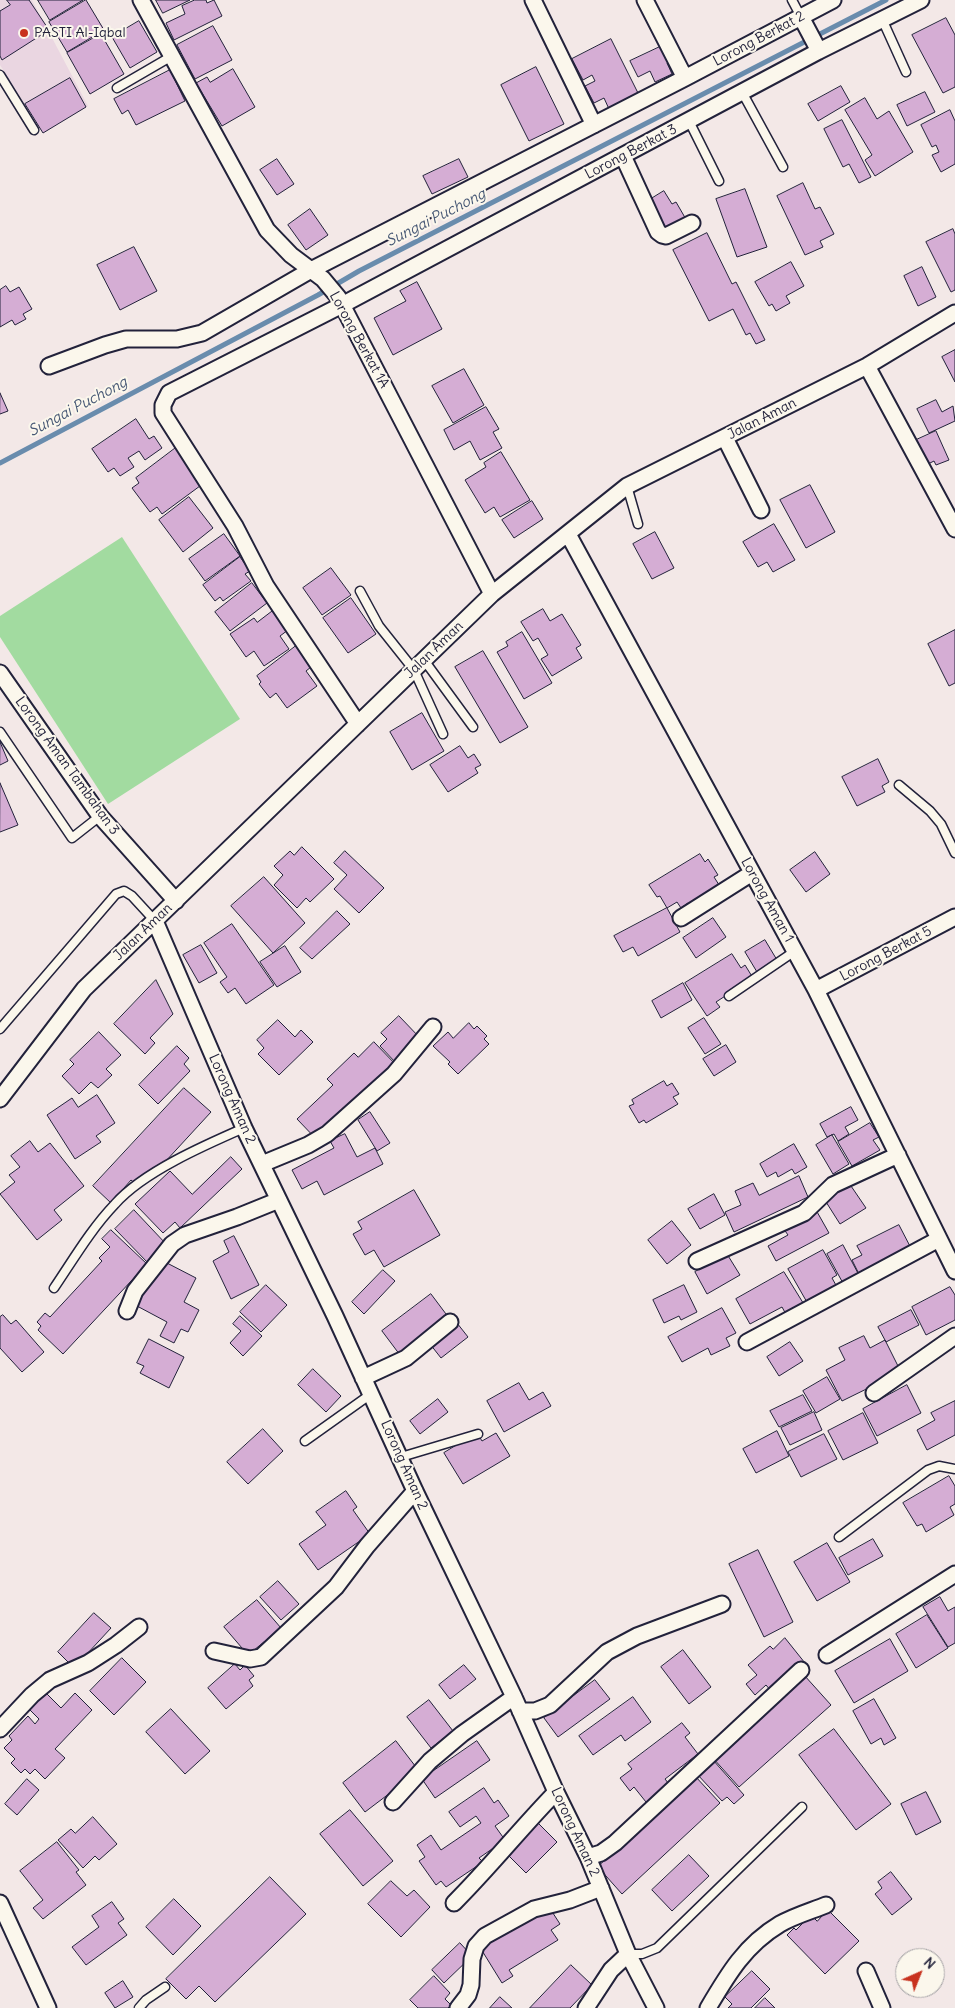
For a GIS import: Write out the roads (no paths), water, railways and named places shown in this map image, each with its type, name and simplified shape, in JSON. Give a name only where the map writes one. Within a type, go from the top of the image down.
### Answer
[{"type":"street","name":"Lorong Berkat 1A","points":[[142,0],[267,230],[291,255],[317,274],[340,301],[492,594]]},
{"type":"street","points":[[534,0],[594,125]]},
{"type":"street","points":[[645,0],[685,78]]},
{"type":"street","name":"Lorong Berkat 2","points":[[49,366],[126,339],[177,339],[202,333],[833,0]]},
{"type":"street","name":"Lorong Berkat 3","points":[[358,724],[266,586],[235,526],[163,413],[163,405],[169,393],[340,301],[623,156],[882,19],[903,4],[921,0]]},
{"type":"street","points":[[801,17],[819,51]]},
{"type":"street","points":[[623,156],[658,232],[666,236],[692,223]]},
{"type":"street","name":"Jalan Aman","points":[[0,1099],[84,989],[492,594],[627,486],[867,366],[955,313]]},
{"type":"street","points":[[867,366],[955,529]]},
{"type":"street","points":[[725,438],[761,510]]},
{"type":"street","name":"Lorong Aman 1","points":[[568,534],[816,990],[955,1271]]},
{"type":"street","name":"Lorong Aman Tambahan 3","points":[[0,673],[100,816],[176,901]]},
{"type":"street","points":[[680,918],[752,873]]},
{"type":"street","name":"Lorong Berkat 5","points":[[816,990],[955,917]]},
{"type":"street","name":"Lorong Aman 2","points":[[155,921],[244,1128],[517,1704],[556,1792],[588,1857],[628,1954],[656,2008]]},
{"type":"street","points":[[262,1164],[308,1145],[327,1134],[394,1074],[433,1027]]},
{"type":"street","points":[[697,1260],[804,1212],[832,1185],[898,1155]]},
{"type":"street","points":[[127,1311],[135,1291],[172,1244],[184,1235],[237,1218],[279,1200]]},
{"type":"street","points":[[747,1342],[939,1239]]},
{"type":"street","points":[[363,1378],[406,1358],[450,1322]]},
{"type":"street","points":[[874,1393],[955,1336]]},
{"type":"street","points":[[214,1651],[250,1659],[260,1657],[336,1587],[366,1546],[415,1490]]},
{"type":"street","points":[[828,1655],[955,1574]]},
{"type":"street","points":[[393,1802],[430,1761],[456,1739],[517,1704],[535,1711],[550,1705],[608,1652],[630,1640],[722,1604]]},
{"type":"street","points":[[0,1729],[32,1695],[50,1680],[88,1663],[139,1627]]},
{"type":"street","points":[[588,1857],[601,1852],[614,1843],[800,1670]]},
{"type":"street","points":[[454,1903],[484,1873],[531,1817],[556,1792]]},
{"type":"street","points":[[458,2008],[468,1995],[471,1985],[472,1960],[476,1946],[486,1936],[534,1909],[570,1900],[601,1888]]},
{"type":"street","points":[[708,2008],[732,1966],[752,1945],[780,1924],[826,1905]]},
{"type":"street","points":[[1,1909],[48,2008]]},
{"type":"street","points":[[586,2008],[611,1970],[628,1954]]},
{"type":"street","points":[[866,1972],[882,2008]]},
{"type":"lane","points":[[792,0],[801,17]]},
{"type":"lane","points":[[882,19],[906,72]]},
{"type":"lane","points":[[117,88],[172,56]]},
{"type":"lane","points":[[0,76],[34,130]]},
{"type":"lane","points":[[742,92],[783,167]]},
{"type":"lane","points":[[689,121],[719,181]]},
{"type":"lane","points":[[627,486],[638,524]]},
{"type":"lane","points":[[360,591],[379,626],[419,665],[473,727]]},
{"type":"lane","points":[[419,665],[443,734]]},
{"type":"lane","points":[[0,732],[72,838],[100,816]]},
{"type":"lane","points":[[899,785],[930,811],[941,824],[955,853]]},
{"type":"lane","points":[[0,1029],[116,894],[124,891],[132,896],[155,921]]},
{"type":"lane","points":[[729,996],[795,951]]},
{"type":"lane","points":[[54,1288],[93,1230],[116,1202],[140,1183],[172,1163],[244,1128]]},
{"type":"lane","points":[[306,1441],[371,1394]]},
{"type":"lane","points":[[401,1457],[478,1434]]},
{"type":"lane","points":[[839,1537],[928,1470],[939,1466],[955,1469]]},
{"type":"lane","points":[[628,1954],[642,1954],[657,1948],[802,1807]]},
{"type":"lane","points":[[139,2008],[146,2000],[165,1987]]},
{"type":"waterway","name":"Sungai Puchong","points":[[0,463],[318,295],[359,271],[886,0]]},
{"type":"place","name":"PASTI Al-Iqbal","points":[[24,33]]}]
